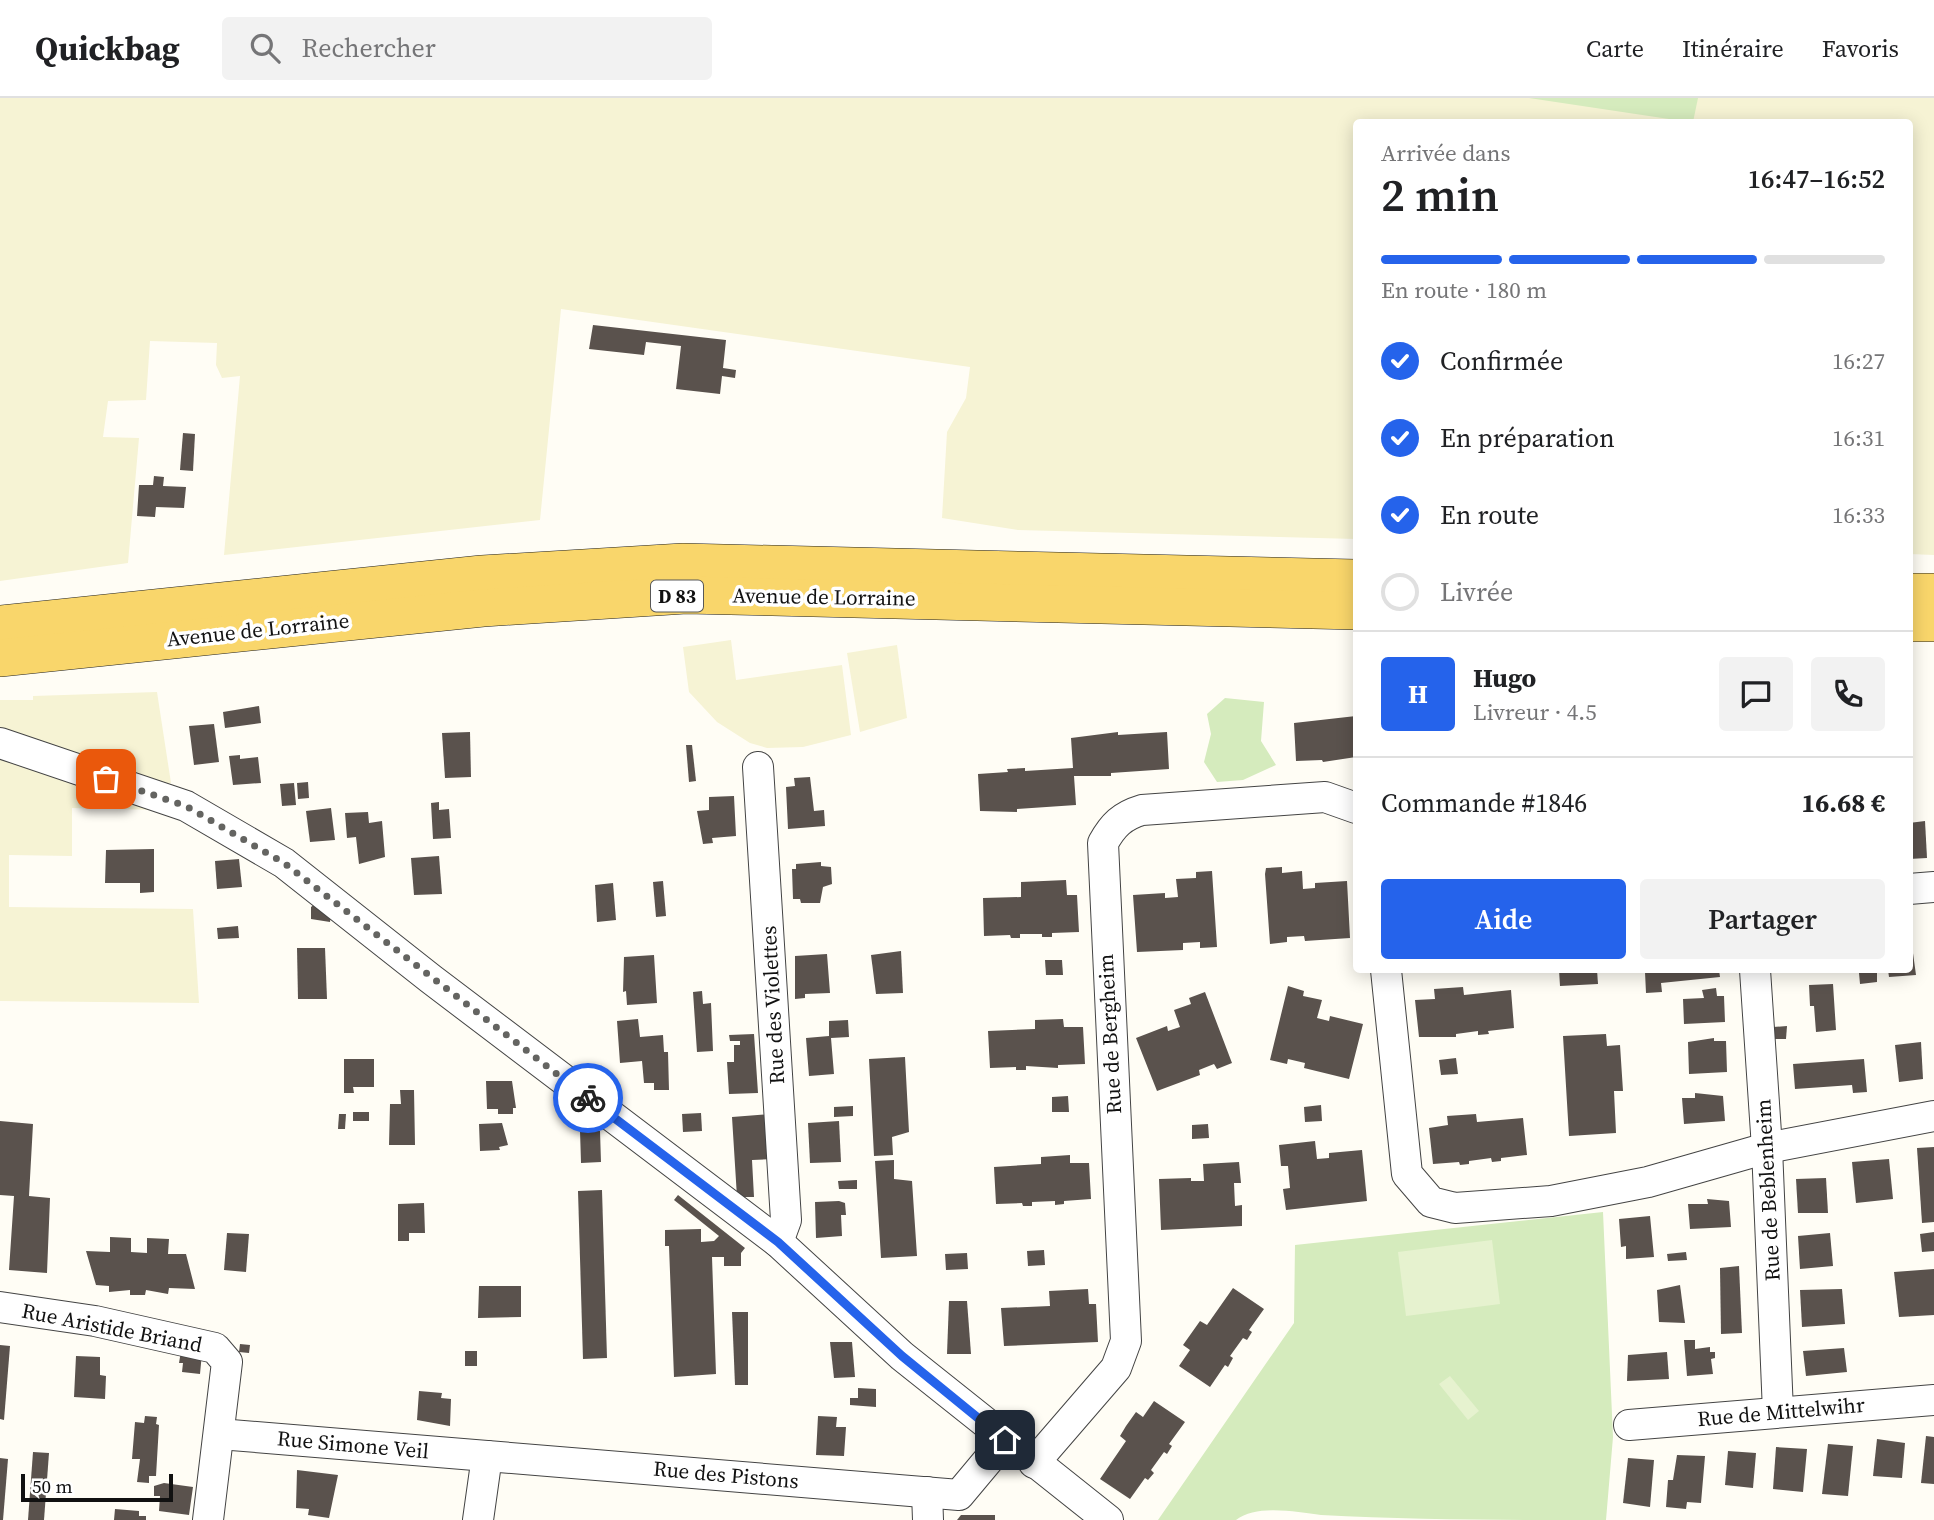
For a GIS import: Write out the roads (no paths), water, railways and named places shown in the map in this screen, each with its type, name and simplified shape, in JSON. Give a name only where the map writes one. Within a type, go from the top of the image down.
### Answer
[{"type":"main road","name":"Avenue de Lorraine","points":[[0,624],[482,574],[683,562],[1353,578]]},
{"type":"main road","points":[[1913,592],[1934,592]]},
{"type":"main road","name":"Avenue de Lorraine","points":[[0,658],[483,608],[686,595],[1353,611]]},
{"type":"main road","points":[[1913,623],[1934,623]]},
{"type":"street","points":[[0,743],[186,806],[284,863],[431,979],[778,1242],[902,1356],[1108,1520]]},
{"type":"street","name":"Rue des Violettes","points":[[758,767],[786,1220],[778,1242]]},
{"type":"street","name":"Rue de Bergheim","points":[[1034,1463],[1116,1368],[1126,1341],[1103,843],[1111,828],[1127,815],[1142,810],[1325,797],[1353,807]]},
{"type":"street","points":[[1913,889],[1934,887]]},
{"type":"street","points":[[1386,973],[1407,1174],[1431,1202],[1455,1208],[1551,1201],[1648,1182],[1767,1148],[1934,1116]]},
{"type":"street","name":"Rue de Beblenheim","points":[[1755,973],[1767,1148],[1778,1412]]},
{"type":"street","name":"Rue Aristide Briand","points":[[0,1307],[95,1321],[215,1348],[228,1362],[208,1520]]},
{"type":"street","name":"Rue de Mittelwihr","points":[[1629,1425],[1934,1401]]},
{"type":"street","name":"Rue Simone Veil","points":[[219,1434],[487,1456]]},
{"type":"street","name":"Rue des Pistons","points":[[487,1456],[928,1506],[959,1495],[1005,1440]]},
{"type":"street","points":[[478,1520],[487,1456]]}]
